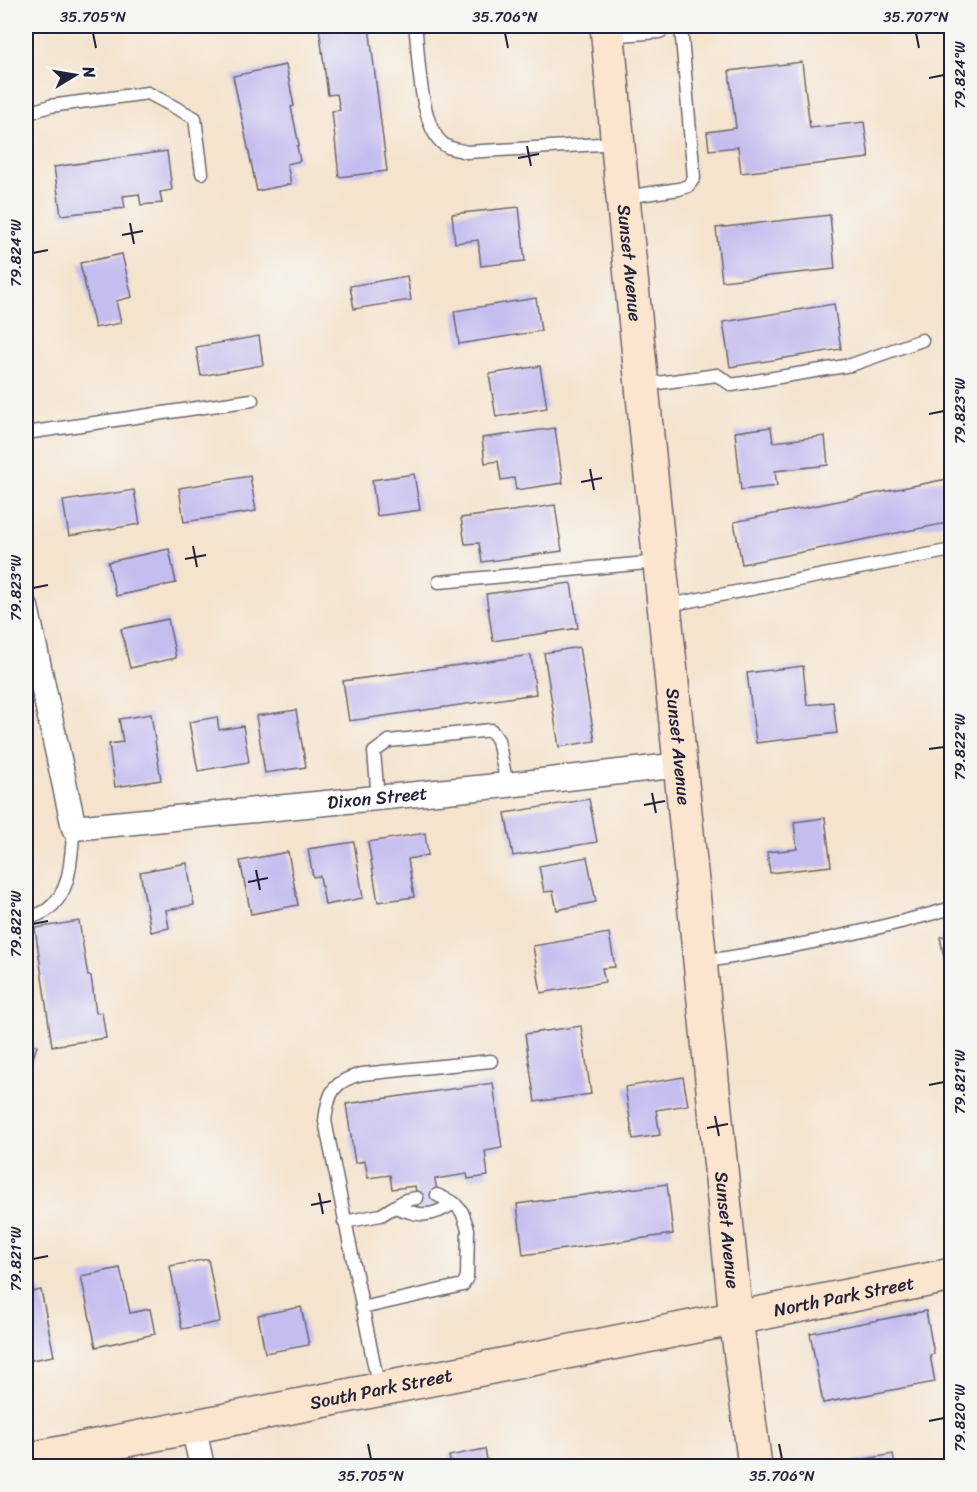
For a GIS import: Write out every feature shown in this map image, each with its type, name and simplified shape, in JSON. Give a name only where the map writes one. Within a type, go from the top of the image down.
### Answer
[{"type":"main road","name":"Sunset Avenue","points":[[608,28],[659,562],[736,1318],[755,1467]]},
{"type":"main road","name":"North Park Street","points":[[736,1318],[951,1275]]},
{"type":"main road","name":"South Park Street","points":[[26,1460],[736,1318]]},
{"type":"street","points":[[608,28],[658,26]]},
{"type":"street","points":[[26,607],[74,828]]},
{"type":"street","name":"Dixon Street","points":[[74,828],[507,785],[680,765]]},
{"type":"street","points":[[193,1426],[202,1467]]},
{"type":"lane","points":[[623,198],[679,189],[688,186],[694,178],[681,26]]},
{"type":"lane","points":[[416,33],[424,107],[432,131],[446,146],[466,152],[618,142]]},
{"type":"lane","points":[[26,114],[51,106],[148,93],[195,118],[202,173]]},
{"type":"lane","points":[[642,385],[717,375],[732,385],[851,365],[922,340]]},
{"type":"lane","points":[[26,433],[252,400]]},
{"type":"lane","points":[[664,606],[951,550]]},
{"type":"lane","points":[[439,582],[659,562]]},
{"type":"lane","points":[[378,798],[374,752],[388,741],[491,730],[498,740],[507,785]]},
{"type":"lane","points":[[26,920],[46,910],[60,898],[68,880],[74,828]]},
{"type":"lane","points":[[700,962],[777,950],[903,922],[951,908]]},
{"type":"lane","points":[[379,1389],[325,1121],[327,1103],[331,1092],[339,1083],[362,1074],[491,1061]]},
{"type":"lane","points":[[362,1308],[463,1285],[467,1278],[468,1229],[462,1212],[454,1203],[437,1195]]},
{"type":"lane","points":[[344,1222],[381,1215],[406,1200],[417,1198]]},
{"type":"lane","points":[[394,1208],[420,1215],[440,1212],[454,1203]]},
{"type":"building","points":[[369,26],[387,171],[339,177],[332,111],[340,110],[337,94],[328,95],[319,27]]},
{"type":"building","points":[[802,62],[810,128],[864,122],[869,158],[741,173],[738,147],[709,150],[707,132],[736,128],[729,71]]},
{"type":"building","points":[[286,65],[294,106],[291,107],[300,161],[287,164],[291,184],[257,191],[233,76]]},
{"type":"building","points":[[167,151],[172,190],[160,192],[162,203],[141,205],[139,194],[123,196],[125,208],[61,215],[54,167]]},
{"type":"building","points":[[519,207],[525,261],[481,266],[478,240],[455,243],[452,214]]},
{"type":"building","points":[[830,215],[835,269],[722,281],[716,228]]},
{"type":"building","points":[[122,254],[132,297],[116,301],[121,323],[95,328],[80,263]]},
{"type":"building","points":[[407,276],[411,300],[354,309],[350,286]]},
{"type":"building","points":[[536,298],[541,331],[459,344],[454,311]]},
{"type":"building","points":[[834,304],[841,349],[730,367],[723,322]]},
{"type":"building","points":[[259,336],[263,365],[201,376],[196,347]]},
{"type":"building","points":[[540,366],[547,408],[496,417],[489,374]]},
{"type":"building","points":[[771,427],[773,442],[825,436],[828,465],[775,471],[777,486],[741,490],[735,432]]},
{"type":"building","points":[[555,428],[563,483],[516,490],[514,478],[501,480],[498,461],[485,463],[482,438]]},
{"type":"building","points":[[414,474],[420,510],[377,516],[372,480]]},
{"type":"building","points":[[250,476],[256,511],[184,522],[179,488]]},
{"type":"building","points":[[952,478],[952,522],[742,564],[734,522]]},
{"type":"building","points":[[134,490],[140,524],[69,536],[63,501]]},
{"type":"building","points":[[555,505],[562,551],[482,562],[479,543],[465,544],[461,518]]},
{"type":"building","points":[[169,549],[176,583],[116,596],[108,562]]},
{"type":"building","points":[[571,583],[578,628],[493,641],[486,594]]},
{"type":"building","points":[[168,619],[176,658],[130,668],[121,629]]},
{"type":"building","points":[[579,647],[595,741],[559,747],[544,653]]},
{"type":"building","points":[[531,655],[536,694],[349,721],[343,681]]},
{"type":"building","points":[[803,666],[807,705],[833,702],[837,733],[756,743],[747,673]]},
{"type":"building","points":[[296,710],[306,767],[265,773],[256,716]]},
{"type":"building","points":[[151,714],[161,780],[115,787],[109,744],[123,742],[119,719]]},
{"type":"building","points":[[217,717],[219,730],[243,726],[249,762],[198,771],[189,722]]},
{"type":"building","points":[[589,799],[597,842],[513,856],[505,813]]},
{"type":"building","points":[[825,818],[831,866],[770,873],[767,852],[797,849],[794,822]]},
{"type":"building","points":[[425,833],[428,855],[408,859],[414,897],[378,902],[368,842]]},
{"type":"building","points":[[354,842],[363,898],[325,905],[320,876],[313,877],[308,849]]},
{"type":"building","points":[[26,850],[31,870],[26,871]]},
{"type":"building","points":[[288,852],[298,905],[251,914],[240,861]]},
{"type":"building","points":[[587,857],[596,902],[557,910],[553,891],[544,892],[539,866]]},
{"type":"building","points":[[187,863],[194,905],[166,910],[169,928],[151,932],[140,872]]},
{"type":"building","points":[[79,921],[88,976],[91,976],[96,1013],[102,1012],[106,1038],[52,1046],[35,928]]},
{"type":"building","points":[[609,933],[615,967],[602,968],[605,982],[541,993],[533,946]]},
{"type":"building","points":[[952,935],[952,988],[950,989],[940,937]]},
{"type":"building","points":[[581,1026],[591,1094],[535,1102],[525,1034]]},
{"type":"building","points":[[26,1042],[37,1046],[26,1079]]},
{"type":"building","points":[[683,1077],[688,1105],[656,1110],[660,1135],[633,1139],[625,1087]]},
{"type":"building","points":[[493,1083],[502,1148],[485,1151],[488,1176],[468,1179],[467,1174],[435,1179],[441,1216],[421,1219],[415,1186],[392,1189],[390,1175],[368,1178],[365,1161],[355,1163],[346,1104]]},
{"type":"building","points":[[667,1184],[673,1234],[523,1255],[517,1204]]},
{"type":"building","points":[[208,1259],[220,1322],[182,1329],[170,1266]]},
{"type":"building","points":[[120,1268],[130,1313],[150,1309],[155,1334],[96,1347],[81,1276]]},
{"type":"building","points":[[41,1290],[54,1356],[26,1361],[26,1293]]},
{"type":"building","points":[[301,1307],[309,1345],[265,1353],[258,1315]]},
{"type":"building","points":[[926,1311],[934,1354],[930,1355],[935,1382],[823,1403],[810,1333]]},
{"type":"building","points":[[485,1449],[488,1466],[451,1466],[449,1456]]},
{"type":"building","points":[[893,1454],[895,1466],[832,1466],[832,1465]]}]
